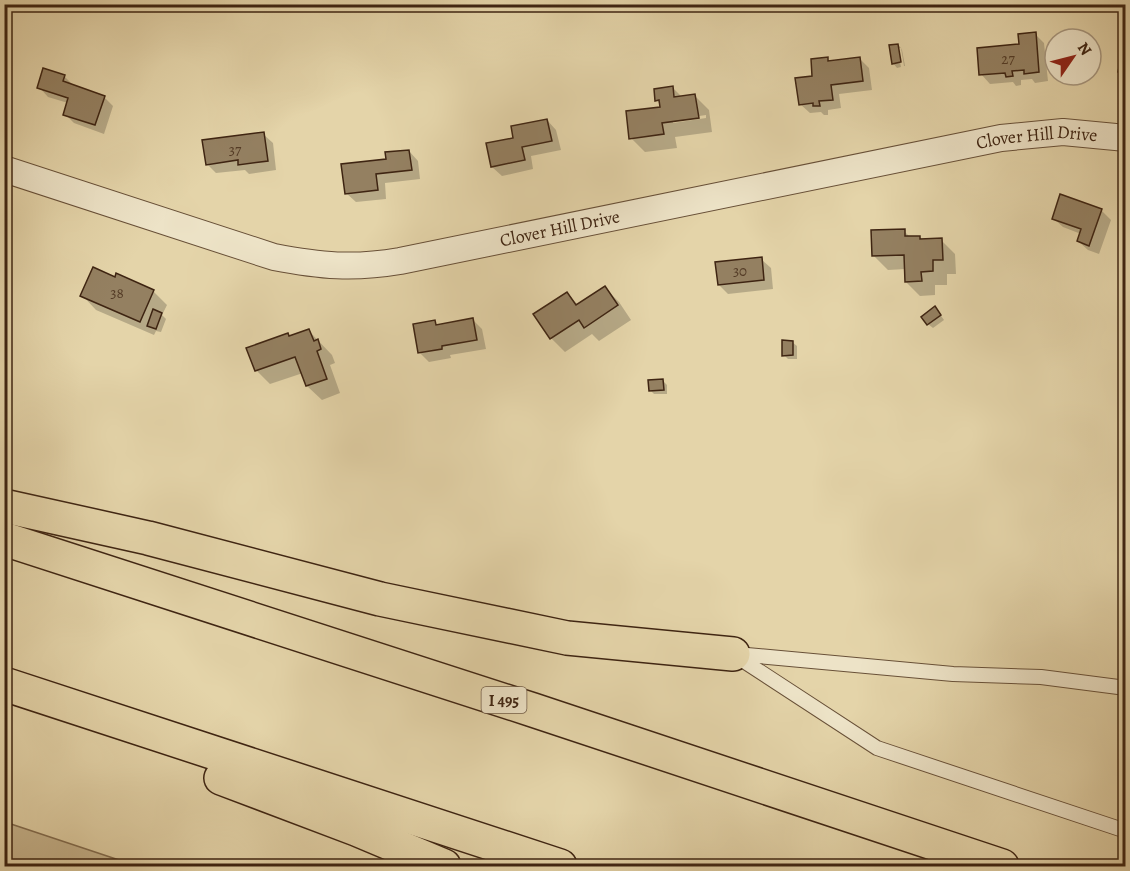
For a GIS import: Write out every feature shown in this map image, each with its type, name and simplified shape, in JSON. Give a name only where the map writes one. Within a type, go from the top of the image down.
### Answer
[{"type":"highway","points":[[4,507],[148,538],[380,599],[567,638],[733,654]]},
{"type":"highway","name":"I 495","points":[[4,539],[532,710],[1002,867]]},
{"type":"highway","points":[[4,684],[560,867]]},
{"type":"highway","points":[[4,693],[356,829],[444,867]]},
{"type":"street","name":"Clover Hill Drive","points":[[4,169],[274,257],[313,264],[351,267],[400,261],[1001,138],[1063,132],[1125,138]]},
{"type":"lane","points":[[733,654],[954,674],[1041,678],[1125,688]]},
{"type":"lane","points":[[733,654],[877,748],[1125,831]]},
{"type":"shaded area","points":[[5,822],[137,866],[5,866]]},
{"type":"building","points":[[1036,32],[1039,72],[1024,74],[1024,70],[1012,71],[1013,76],[1006,77],[1005,73],[979,75],[977,48],[1019,44],[1018,34]]},
{"type":"building","points":[[1124,42],[1126,43],[1126,74],[1118,72]]},
{"type":"building","points":[[898,44],[901,62],[892,64],[889,45]]},
{"type":"building","points":[[828,57],[828,61],[860,57],[863,81],[831,85],[833,100],[819,101],[820,106],[813,106],[813,103],[799,105],[795,78],[812,76],[811,59]]},
{"type":"building","points":[[43,68],[65,75],[63,81],[105,96],[95,125],[63,115],[68,98],[37,88]]},
{"type":"building","points":[[673,86],[674,97],[695,94],[699,118],[662,123],[664,134],[629,139],[626,111],[660,107],[659,100],[655,101],[654,89]]},
{"type":"building","points":[[547,119],[552,141],[522,147],[525,160],[491,167],[486,143],[513,138],[511,126]]},
{"type":"building","points":[[264,132],[268,161],[238,165],[238,160],[206,165],[202,140]]},
{"type":"building","points":[[409,150],[412,170],[376,174],[378,190],[345,194],[341,164],[386,159],[385,152]]},
{"type":"building","points":[[1060,194],[1102,209],[1089,246],[1077,241],[1081,229],[1052,219]]},
{"type":"building","points":[[905,229],[905,236],[920,236],[920,239],[942,238],[943,260],[933,260],[933,271],[921,272],[922,281],[905,282],[904,255],[872,256],[871,230]]},
{"type":"building","points":[[762,257],[764,280],[718,285],[715,262]]},
{"type":"building","points":[[93,267],[115,277],[116,273],[154,290],[140,322],[80,296]]},
{"type":"building","points":[[605,286],[618,305],[584,328],[579,320],[550,339],[533,314],[567,292],[576,305]]},
{"type":"building","points":[[935,306],[941,315],[927,325],[921,317]]},
{"type":"building","points":[[153,309],[162,313],[156,329],[147,326]]},
{"type":"building","points":[[473,318],[477,340],[418,353],[413,324],[435,320],[436,325]]},
{"type":"building","points":[[309,329],[314,341],[318,339],[321,349],[317,351],[327,379],[306,386],[295,357],[255,371],[246,348],[288,333],[289,336]]},
{"type":"building","points":[[782,340],[793,341],[793,355],[782,356]]},
{"type":"building","points":[[663,379],[664,390],[649,391],[648,380]]}]
